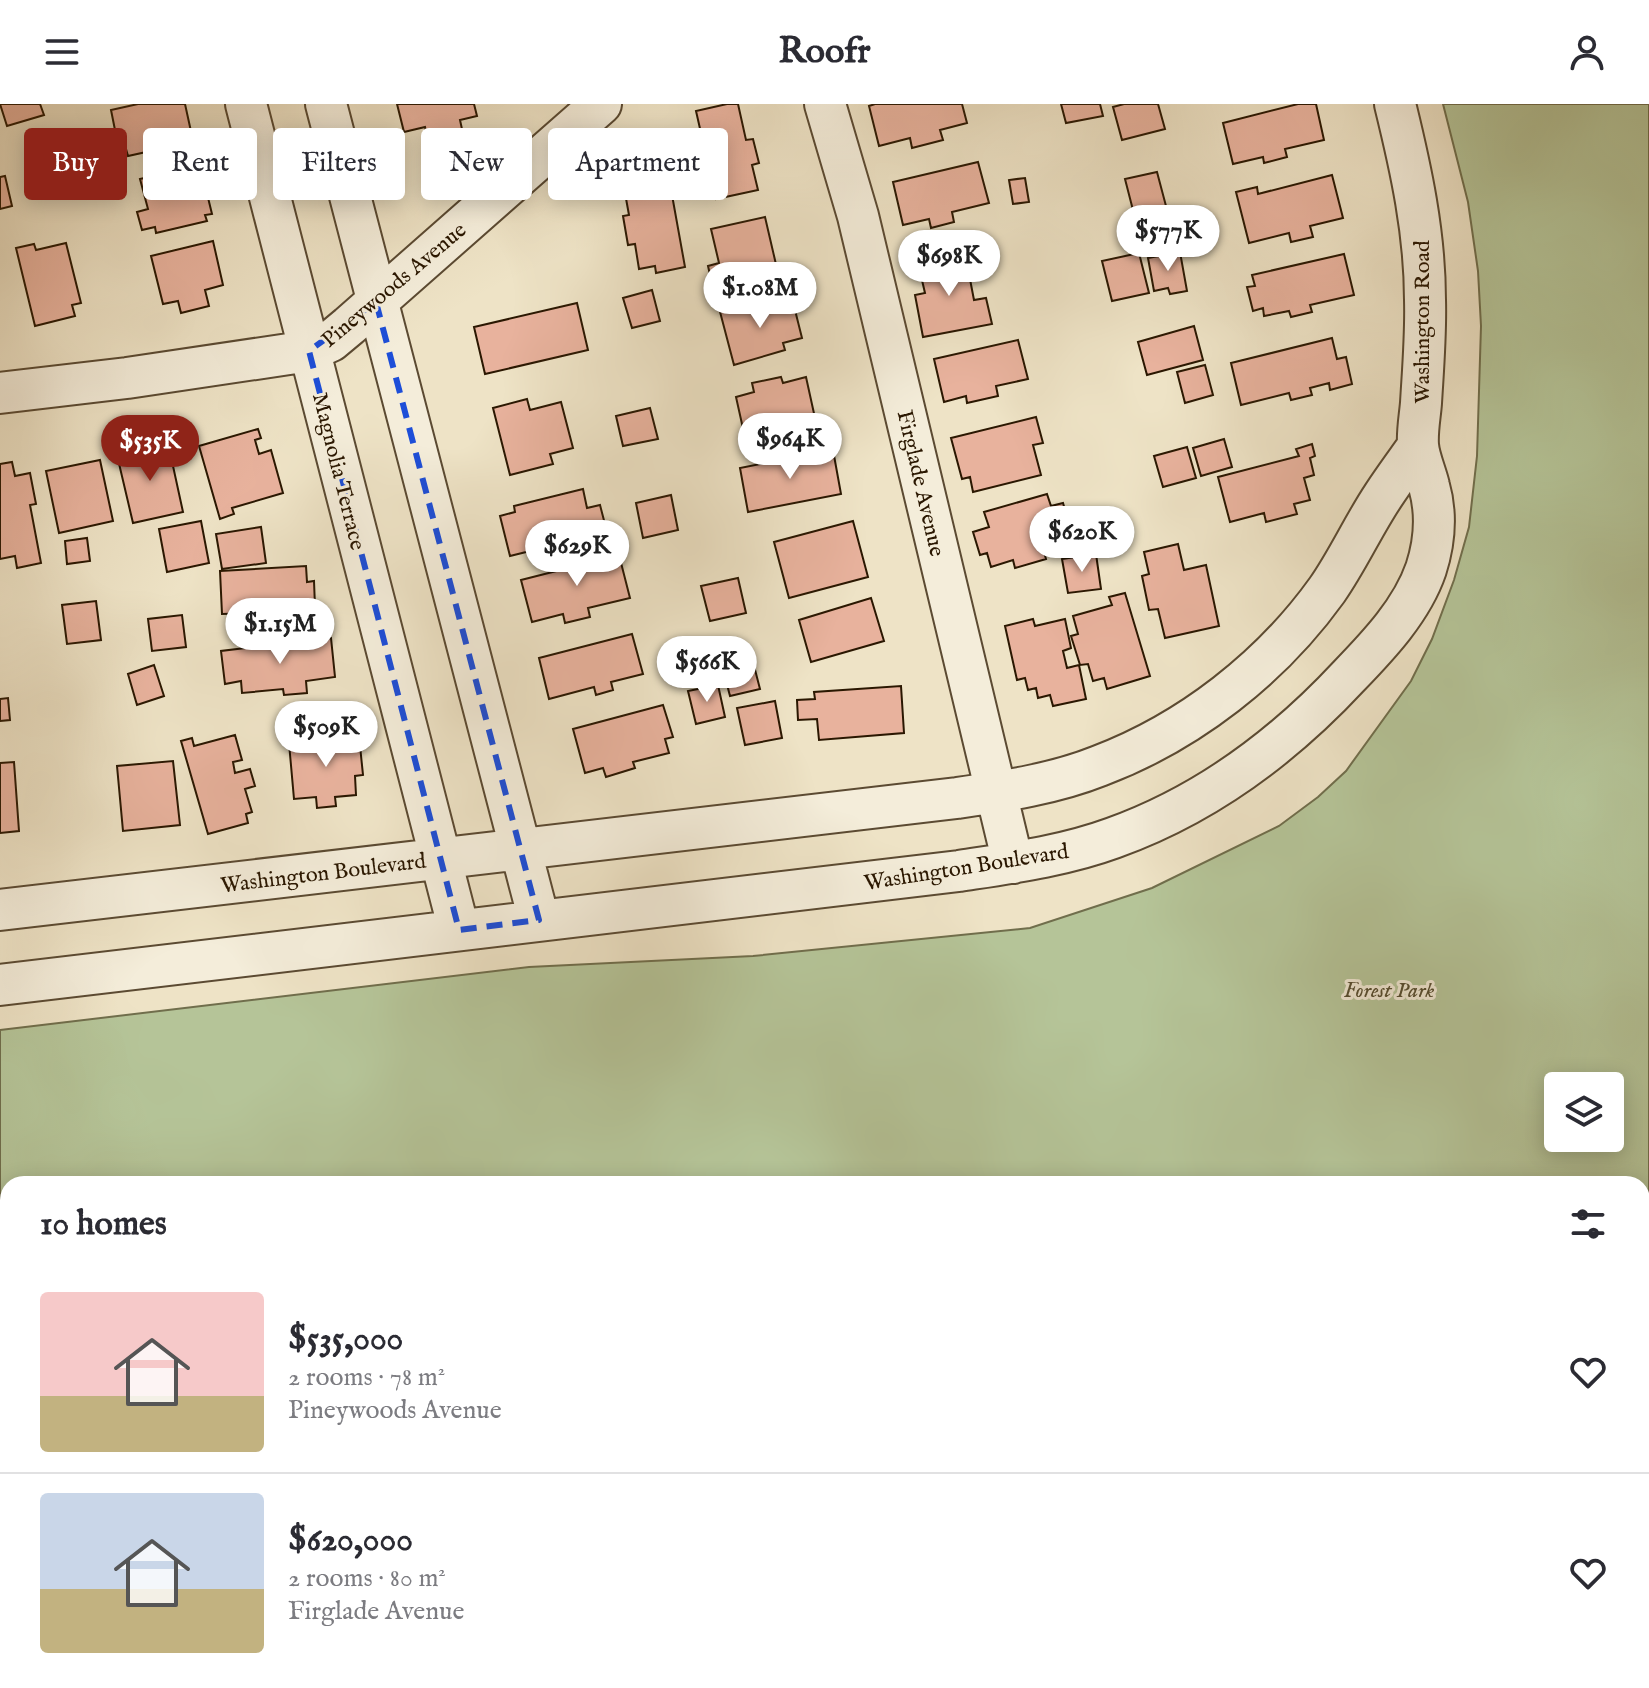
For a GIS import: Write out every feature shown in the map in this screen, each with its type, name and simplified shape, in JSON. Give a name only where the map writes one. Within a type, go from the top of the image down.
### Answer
[{"type":"street","name":"Magnolia Terrace","points":[[246,104],[459,930]]},
{"type":"street","points":[[326,104],[539,920]]},
{"type":"street","name":"Pineywoods Avenue","points":[[0,393],[309,351],[331,341],[601,104]]},
{"type":"street","name":"Firglade Avenue","points":[[825,104],[858,216],[1013,863]]},
{"type":"street","name":"Washington Road","points":[[1395,104],[1415,187],[1424,263],[1424,348],[1418,446]]},
{"type":"street","name":"Washington Boulevard","points":[[0,910],[996,792],[1066,777],[1099,766],[1166,733],[1228,693],[1260,666],[1309,614],[1418,446]]},
{"type":"street","name":"Washington Boulevard","points":[[0,985],[893,880],[1013,863],[1064,853],[1113,838],[1208,794],[1250,766],[1332,695],[1383,639],[1409,603],[1425,571],[1434,534],[1432,495],[1418,446]]},
{"type":"highlighted area","points":[[376,302],[539,920],[459,930],[309,351]]},
{"type":"green space","name":"Forest Park","points":[[1443,104],[1649,104],[1649,1176],[0,1176],[0,1030],[529,967],[753,956],[1030,928],[1152,888],[1279,826],[1346,771],[1411,681],[1432,639],[1469,527],[1477,456],[1481,326],[1478,271],[1468,202]]},
{"type":"building","points":[[0,104],[40,104],[44,115],[7,126]]},
{"type":"building","points":[[138,104],[185,104],[190,128],[143,128],[143,153],[128,156],[127,128],[115,128],[111,110]]},
{"type":"building","points":[[397,104],[474,104],[477,116],[460,120],[462,128],[425,127],[405,132]]},
{"type":"building","points":[[738,104],[746,140],[753,139],[759,163],[752,165],[758,190],[728,196],[728,128],[700,128],[696,111]]},
{"type":"building","points":[[962,104],[967,123],[940,130],[943,140],[912,148],[910,138],[879,146],[869,106]]},
{"type":"building","points":[[1061,104],[1100,104],[1103,116],[1066,123]]},
{"type":"building","points":[[1158,104],[1165,129],[1122,140],[1113,107]]},
{"type":"building","points":[[1298,104],[1316,104],[1324,140],[1285,149],[1287,157],[1264,163],[1263,157],[1233,164],[1223,123]]},
{"type":"building","points":[[978,162],[989,203],[952,212],[954,222],[931,228],[929,219],[903,225],[893,182]]},
{"type":"building","points":[[1157,172],[1166,206],[1134,214],[1125,179]]},
{"type":"building","points":[[1332,175],[1343,218],[1310,226],[1313,237],[1291,242],[1289,233],[1249,243],[1236,192],[1257,187],[1258,194]]},
{"type":"building","points":[[5,176],[12,206],[0,209],[0,177]]},
{"type":"building","points":[[1025,178],[1029,202],[1013,204],[1009,180]]},
{"type":"building","points":[[146,200],[209,200],[212,214],[205,215],[207,221],[156,233],[155,227],[142,230],[137,212],[148,209]]},
{"type":"building","points":[[626,200],[673,200],[685,267],[656,273],[655,266],[639,269],[635,244],[628,245],[623,216],[629,215]]},
{"type":"building","points":[[765,217],[778,273],[713,288],[708,266],[719,263],[711,229]]},
{"type":"building","points":[[213,241],[223,285],[205,290],[209,306],[181,313],[178,301],[163,304],[151,256]]},
{"type":"building","points":[[66,243],[81,303],[72,305],[75,316],[35,326],[16,248],[34,244],[36,250]]},
{"type":"building","points":[[1180,252],[1187,291],[1170,294],[1168,288],[1154,291],[1148,258]]},
{"type":"building","points":[[965,253],[974,300],[986,298],[992,324],[923,337],[915,295],[925,293],[918,263]]},
{"type":"building","points":[[1139,253],[1149,293],[1112,301],[1102,261]]},
{"type":"building","points":[[1344,254],[1354,295],[1310,305],[1312,312],[1291,317],[1289,311],[1264,316],[1263,308],[1253,311],[1247,287],[1255,286],[1252,275]]},
{"type":"building","points":[[652,290],[660,321],[632,328],[623,298]]},
{"type":"building","points":[[792,298],[802,338],[783,343],[785,350],[734,365],[719,308],[737,303],[739,312]]},
{"type":"building","points":[[577,303],[588,350],[485,374],[474,327]]},
{"type":"building","points":[[1194,326],[1203,360],[1147,375],[1138,342]]},
{"type":"building","points":[[1332,338],[1337,359],[1346,357],[1352,384],[1330,390],[1329,383],[1310,388],[1312,395],[1291,400],[1289,393],[1241,405],[1231,363]]},
{"type":"building","points":[[1018,340],[1028,379],[996,386],[998,396],[967,403],[966,396],[944,402],[934,359]]},
{"type":"building","points":[[1205,365],[1213,395],[1185,403],[1177,372]]},
{"type":"building","points":[[781,377],[783,383],[806,377],[815,418],[781,426],[783,433],[746,442],[736,397],[754,392],[752,383]]},
{"type":"building","points":[[527,399],[530,410],[561,402],[573,448],[550,454],[553,464],[510,475],[493,408]]},
{"type":"building","points":[[650,408],[658,439],[623,446],[616,416]]},
{"type":"building","points":[[1036,417],[1043,443],[1033,445],[1041,475],[973,492],[970,477],[962,479],[951,438]]},
{"type":"building","points":[[258,429],[261,438],[255,440],[259,454],[271,450],[283,493],[232,508],[234,514],[220,519],[199,446]]},
{"type":"building","points":[[1224,439],[1232,467],[1201,476],[1193,448]]},
{"type":"building","points":[[168,443],[183,512],[133,523],[117,455]]},
{"type":"building","points":[[1312,444],[1315,456],[1310,458],[1314,475],[1304,478],[1310,500],[1294,504],[1297,514],[1266,522],[1264,513],[1230,522],[1218,477],[1299,456],[1296,449]]},
{"type":"building","points":[[1187,447],[1196,478],[1163,487],[1154,456]]},
{"type":"building","points":[[833,450],[841,494],[748,512],[740,468]]},
{"type":"building","points":[[100,460],[113,521],[59,533],[46,471]]},
{"type":"building","points":[[12,462],[15,476],[30,473],[36,504],[30,505],[41,563],[17,568],[15,556],[0,559],[0,464]]},
{"type":"building","points":[[583,489],[587,508],[600,505],[607,532],[510,556],[500,516],[515,512],[514,506]]},
{"type":"building","points":[[1047,494],[1051,506],[1063,503],[1069,524],[1057,527],[1062,546],[1044,552],[1046,559],[1015,568],[1013,560],[991,567],[987,553],[980,555],[973,532],[989,527],[984,512]]},
{"type":"building","points":[[671,495],[678,530],[643,538],[636,503]]},
{"type":"building","points":[[201,521],[209,563],[167,572],[159,529]]},
{"type":"building","points":[[853,521],[868,577],[789,598],[774,542]]},
{"type":"building","points":[[261,527],[266,563],[222,569],[216,534]]},
{"type":"building","points":[[87,538],[90,561],[67,564],[65,541]]},
{"type":"building","points":[[1178,544],[1184,570],[1206,565],[1219,626],[1165,638],[1158,609],[1149,610],[1142,576],[1149,574],[1144,552]]},
{"type":"building","points":[[605,549],[608,558],[619,555],[630,598],[588,608],[590,617],[565,623],[563,614],[532,622],[521,580],[584,564],[581,555]]},
{"type":"building","points":[[1096,554],[1101,589],[1068,593],[1062,559]]},
{"type":"building","points":[[306,566],[307,582],[314,581],[315,607],[285,609],[285,618],[258,619],[258,613],[222,614],[220,571]]},
{"type":"building","points":[[738,578],[746,613],[710,621],[701,586]]},
{"type":"building","points":[[1125,593],[1150,676],[1107,689],[1104,678],[1093,681],[1088,664],[1080,665],[1071,636],[1078,634],[1073,616],[1112,605],[1109,597]]},
{"type":"building","points":[[871,598],[884,641],[811,662],[799,620]]},
{"type":"building","points":[[96,601],[101,640],[67,644],[62,605]]},
{"type":"building","points":[[182,615],[186,647],[152,651],[148,619]]},
{"type":"building","points":[[1033,619],[1035,626],[1065,619],[1071,648],[1063,651],[1067,668],[1079,665],[1086,699],[1053,706],[1050,695],[1038,698],[1036,688],[1028,690],[1025,678],[1017,680],[1005,626]]},
{"type":"building","points":[[632,634],[643,674],[611,682],[613,690],[596,695],[594,687],[549,699],[539,658]]},
{"type":"building","points":[[331,638],[335,677],[306,681],[307,693],[284,695],[283,689],[242,693],[241,681],[225,684],[221,651]]},
{"type":"building","points":[[710,645],[716,676],[672,684],[667,653]]},
{"type":"building","points":[[753,662],[760,689],[730,696],[723,669]]},
{"type":"building","points":[[154,665],[164,696],[137,705],[128,674]]},
{"type":"building","points":[[718,685],[725,717],[696,724],[688,691]]},
{"type":"building","points":[[901,686],[904,733],[819,740],[817,719],[798,720],[797,700],[815,699],[814,692]]},
{"type":"building","points":[[8,698],[10,720],[0,721],[0,699]]},
{"type":"building","points":[[775,701],[782,738],[745,745],[737,708]]},
{"type":"building","points":[[663,705],[673,737],[665,739],[669,753],[633,762],[635,768],[606,777],[603,768],[585,773],[573,729]]},
{"type":"building","points":[[235,735],[242,760],[233,762],[235,773],[250,769],[255,786],[245,789],[252,812],[246,814],[248,823],[208,834],[181,741],[192,738],[194,746]]},
{"type":"building","points":[[359,736],[363,775],[355,776],[356,795],[335,797],[336,806],[317,808],[316,797],[294,799],[289,743]]},
{"type":"building","points":[[173,761],[180,825],[123,831],[117,766]]},
{"type":"building","points":[[14,762],[19,831],[0,833],[0,763]]}]
